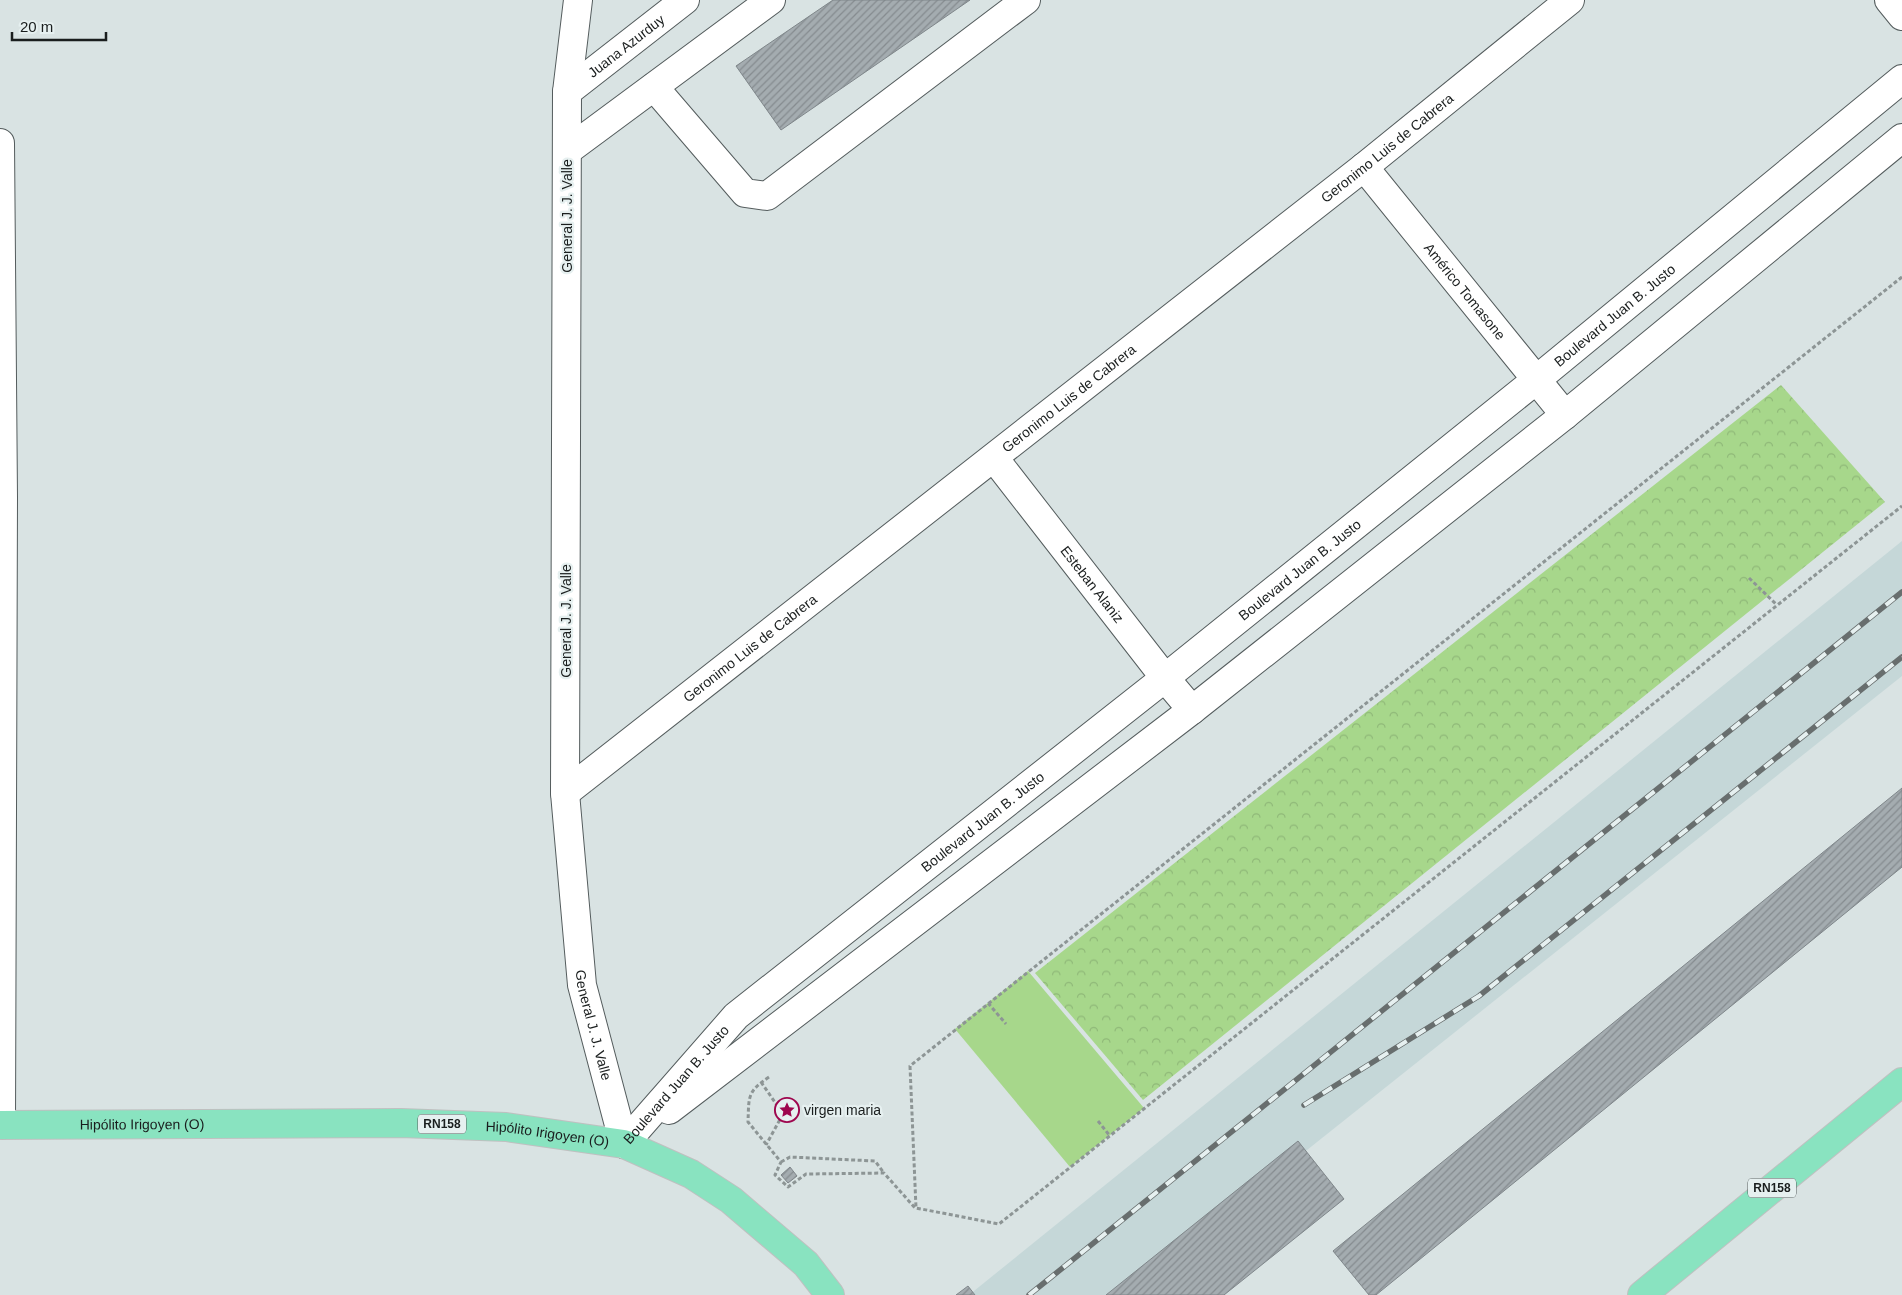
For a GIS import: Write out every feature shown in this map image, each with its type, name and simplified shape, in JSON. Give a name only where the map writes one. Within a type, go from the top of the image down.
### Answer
[{"type":"highway","name":"RN158","points":[[1642,1295],[1902,1082]]},
{"type":"highway","name":"Hipólito Irigoyen (O)","points":[[0,1125],[401,1122],[506,1127],[624,1144],[691,1174],[731,1200],[806,1264],[830,1295]]},
{"type":"street","name":"General J. J. Valle","points":[[578,0],[567,92],[565,793],[582,984],[624,1144]]},
{"type":"street","name":"Juana Azurduy","points":[[567,92],[686,0]]},
{"type":"street","points":[[567,151],[771,0]]},
{"type":"street","points":[[654,87],[745,193],[767,196],[1026,0]]},
{"type":"street","name":"Geronimo Luis de Cabrera","points":[[565,793],[1364,167],[1570,0]]},
{"type":"street","points":[[1889,0],[1902,16]]},
{"type":"street","name":"Boulevard Juan B. Justo","points":[[624,1144],[736,1016],[1165,678],[1536,380],[1902,80]]},
{"type":"street","name":"Boulevard Juan B. Justo","points":[[624,1144],[1192,710],[1565,415],[1902,138]]},
{"type":"street","points":[[0,143],[0,1125]]},
{"type":"street","name":"Américo Tomasone","points":[[1364,167],[1565,415]]},
{"type":"street","name":"Esteban Alaniz","points":[[994,458],[1192,710]]},
{"type":"path","points":[[916,1208],[910,1066],[1902,277]]},
{"type":"path","points":[[884,1172],[806,1174],[788,1187],[775,1175],[781,1162],[790,1157],[875,1160],[916,1208],[998,1224],[1902,506]]},
{"type":"path","points":[[1749,578],[1778,605]]},
{"type":"path","points":[[988,1003],[1006,1024]]},
{"type":"path","points":[[769,1077],[761,1082],[750,1094],[748,1122],[781,1162]]},
{"type":"path","points":[[761,1082],[783,1114],[766,1146]]},
{"type":"path","points":[[1098,1122],[1110,1136]]},
{"type":"shaded area","points":[[1902,541],[1902,676],[1125,1295],[969,1295]]},
{"type":"green space","points":[[1781,385],[1885,502],[1143,1100],[1035,973]]},
{"type":"green space","points":[[1028,971],[1144,1108],[1070,1167],[955,1029]]},
{"type":"building","points":[[833,0],[970,0],[781,130],[736,66]]},
{"type":"building","points":[[1902,788],[1902,867],[1376,1295],[1369,1295],[1333,1251]]},
{"type":"building","points":[[1298,1141],[1344,1199],[1224,1295],[1106,1295]]},
{"type":"building","points":[[790,1167],[797,1176],[788,1183],[781,1175]]},
{"type":"building","points":[[968,1286],[975,1295],[956,1295]]},
{"type":"railway","points":[[1029,1295],[1902,592]]},
{"type":"railway","points":[[1304,1105],[1479,996],[1902,657]]},
{"type":"place","name":"virgen maria","points":[[787,1110]]}]
